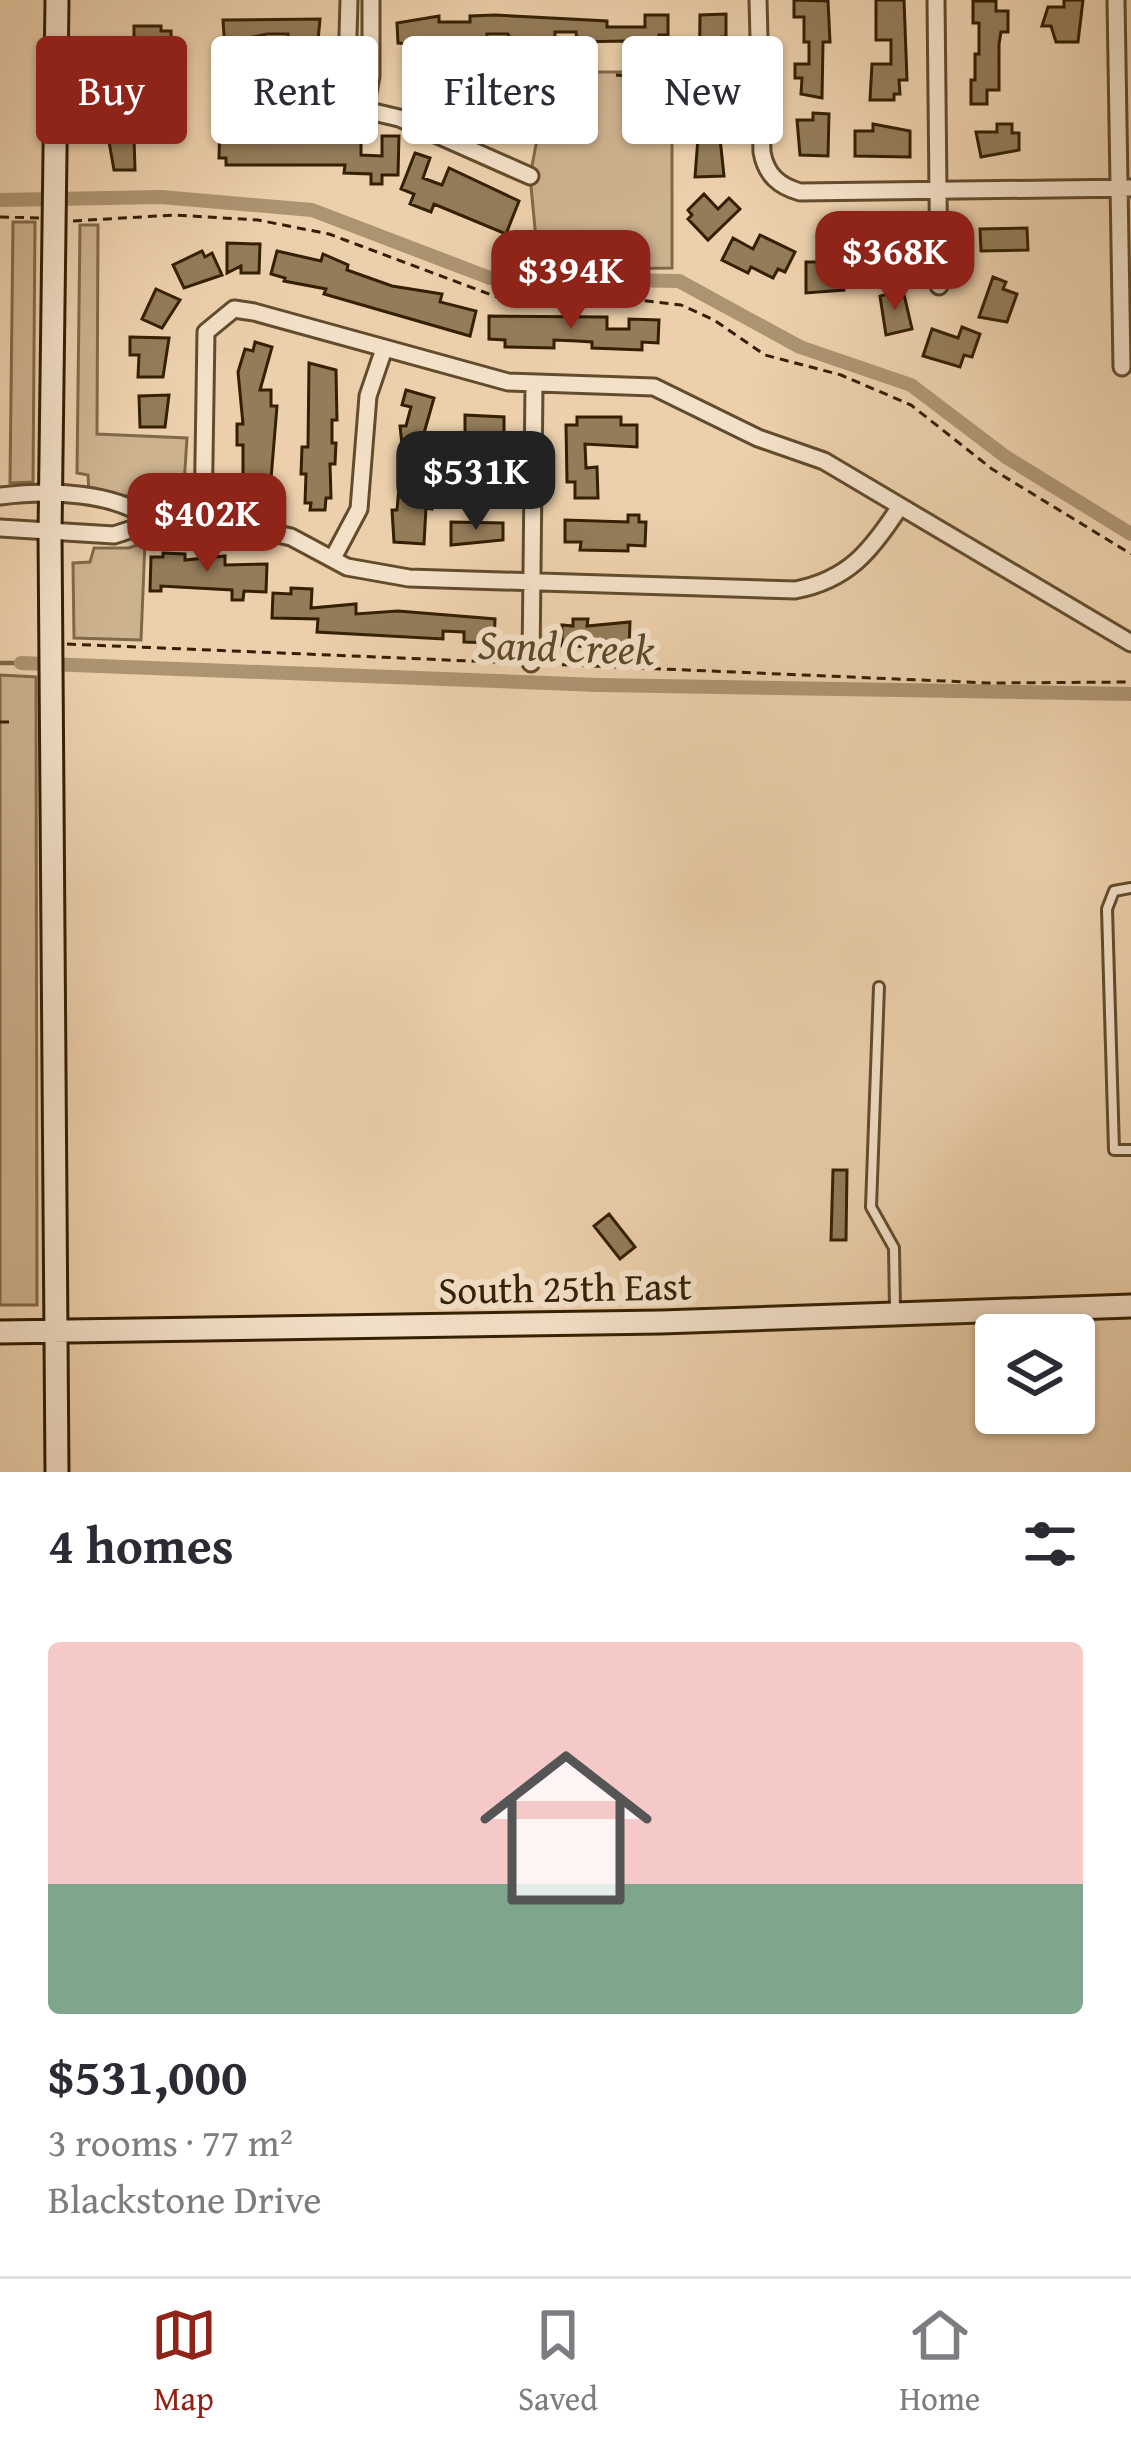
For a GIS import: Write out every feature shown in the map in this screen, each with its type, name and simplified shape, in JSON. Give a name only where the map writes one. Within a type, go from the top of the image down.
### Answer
[{"type":"street","points":[[57,0],[50,494],[57,1472]]},
{"type":"street","points":[[348,36],[349,0]]},
{"type":"street","points":[[371,0],[371,36]]},
{"type":"street","points":[[758,0],[759,36]]},
{"type":"street","points":[[936,0],[940,286]]},
{"type":"street","points":[[1116,0],[1125,188],[1122,367]]},
{"type":"street","points":[[378,113],[530,176]]},
{"type":"street","points":[[762,144],[765,166],[772,176],[800,192],[1125,188]]},
{"type":"street","points":[[203,523],[206,332],[234,310],[254,312],[475,376],[534,386],[632,383],[654,387],[758,438],[824,461],[1131,643]]},
{"type":"street","points":[[333,557],[358,509],[368,396],[384,349]]},
{"type":"street","points":[[522,663],[532,580],[534,386]]},
{"type":"street","points":[[0,496],[50,494],[121,502],[154,522]]},
{"type":"street","points":[[0,528],[114,535],[154,522],[203,523],[262,529],[347,567],[409,578],[795,590],[825,584],[855,568],[899,508]]},
{"type":"street","name":"South 25th East","points":[[0,1332],[1131,1306]]},
{"type":"lane","points":[[1131,888],[1114,891],[1107,909],[1114,1150],[1131,1150]]},
{"type":"lane","points":[[879,987],[872,1207],[894,1248],[895,1314]]},
{"type":"path","points":[[616,75],[622,75]]},
{"type":"path","points":[[0,217],[174,215],[258,220],[328,234],[497,297],[612,297],[681,305],[714,320],[765,355],[842,375],[911,405],[992,470],[1131,554]]},
{"type":"path","points":[[53,644],[990,683],[1131,682]]},
{"type":"path","points":[[514,655],[522,663]]},
{"type":"path","points":[[0,722],[15,722]]},
{"type":"shaded area","points":[[598,72],[622,72],[622,144],[672,144],[672,268],[539,270],[530,176],[536,144],[598,144]]},
{"type":"shaded area","points":[[13,222],[35,222],[33,482],[10,483]]},
{"type":"shaded area","points":[[80,225],[98,225],[97,434],[187,438],[183,500],[89,493],[88,475],[77,473]]},
{"type":"shaded area","points":[[145,542],[141,640],[74,638],[73,563],[90,562],[94,548],[129,548]]},
{"type":"shaded area","points":[[0,675],[36,677],[37,1305],[0,1305]]},
{"type":"building","points":[[794,0],[828,1],[830,42],[823,42],[822,98],[801,94],[802,78],[795,78],[795,64],[809,64],[809,42],[804,42],[804,17],[794,17]]},
{"type":"building","points":[[876,0],[904,0],[907,80],[899,80],[900,94],[894,94],[894,100],[870,100],[872,64],[891,64],[891,40],[876,40]]},
{"type":"building","points":[[1064,0],[1083,0],[1078,42],[1056,42],[1051,26],[1042,26],[1048,7],[1064,7]]},
{"type":"building","points":[[973,1],[996,1],[996,11],[1008,11],[1008,32],[1001,32],[999,44],[999,90],[987,90],[987,104],[971,104],[975,54],[979,54]]},
{"type":"building","points":[[726,14],[726,36],[700,36],[700,15]]},
{"type":"building","points":[[645,15],[668,15],[668,35],[598,42],[598,36],[576,36],[576,32],[402,36],[402,43],[398,43],[397,23],[439,16],[439,22],[470,22],[470,16],[607,21],[607,27],[645,27]]},
{"type":"building","points":[[320,19],[318,36],[224,36],[223,20]]},
{"type":"building","points":[[134,26],[161,26],[161,31],[171,31],[171,36],[134,36]]},
{"type":"building","points":[[813,113],[829,114],[828,156],[800,155],[797,120],[813,120]]},
{"type":"building","points":[[873,124],[910,131],[910,157],[855,156],[855,131],[873,131]]},
{"type":"building","points":[[997,124],[1012,124],[1012,133],[1019,133],[1019,150],[981,157],[976,132],[997,132]]},
{"type":"building","points":[[382,136],[399,136],[398,175],[382,175],[382,184],[371,184],[371,174],[344,173],[345,165],[226,165],[226,158],[219,158],[219,144],[361,144],[361,155],[382,156]]},
{"type":"building","points":[[109,144],[134,144],[135,170],[114,170]]},
{"type":"building","points":[[698,144],[721,144],[724,176],[695,177]]},
{"type":"building","points":[[415,153],[430,158],[423,178],[442,185],[449,168],[519,201],[506,234],[434,204],[431,212],[410,204],[414,194],[401,189]]},
{"type":"building","points":[[704,194],[718,209],[729,198],[740,209],[708,240],[688,219],[692,215],[688,210]]},
{"type":"building","points":[[870,227],[909,229],[906,259],[877,260]]},
{"type":"building","points":[[1027,228],[1028,250],[981,251],[980,229]]},
{"type":"building","points":[[760,235],[795,252],[785,272],[778,269],[773,278],[751,267],[748,273],[722,260],[733,238],[753,249]]},
{"type":"building","points":[[827,239],[844,239],[844,290],[806,293],[806,262],[827,262]]},
{"type":"building","points":[[227,243],[260,244],[259,273],[241,273],[241,266],[227,273]]},
{"type":"building","points":[[202,251],[205,257],[212,253],[222,275],[184,288],[173,265]]},
{"type":"building","points":[[277,251],[321,261],[323,254],[348,265],[347,270],[392,286],[442,294],[440,302],[476,311],[470,336],[324,294],[326,289],[284,281],[271,274]]},
{"type":"building","points":[[993,277],[1006,282],[1003,289],[1017,294],[1007,322],[979,317]]},
{"type":"building","points":[[156,289],[180,300],[162,328],[142,319]]},
{"type":"building","points":[[903,290],[912,329],[886,335],[880,296]]},
{"type":"building","points":[[489,316],[607,317],[607,329],[629,329],[629,319],[659,320],[658,343],[642,342],[642,350],[592,348],[592,342],[554,340],[554,348],[505,347],[505,340],[489,339]]},
{"type":"building","points":[[962,327],[980,334],[972,357],[964,355],[960,367],[923,356],[932,329],[958,338]]},
{"type":"building","points":[[130,337],[169,338],[163,377],[138,377],[139,355],[130,355]]},
{"type":"building","points":[[255,342],[272,347],[260,390],[271,390],[271,406],[277,406],[270,491],[249,490],[250,478],[243,478],[243,445],[237,445],[237,424],[243,424],[238,372],[245,349],[253,351]]},
{"type":"building","points":[[309,363],[336,370],[335,464],[330,464],[331,498],[326,498],[325,510],[310,510],[311,503],[305,503],[306,474],[301,474],[302,447],[308,447]]},
{"type":"building","points":[[406,390],[434,398],[424,433],[429,433],[428,463],[404,463],[400,426],[406,426],[411,407],[402,405]]},
{"type":"building","points":[[169,395],[165,427],[140,427],[139,396]]},
{"type":"building","points":[[465,415],[504,417],[504,440],[465,439]]},
{"type":"building","points":[[577,417],[621,417],[621,425],[637,425],[637,447],[585,444],[586,468],[597,467],[598,498],[575,498],[575,482],[567,482],[566,425],[577,425]]},
{"type":"building","points":[[476,465],[502,465],[503,496],[476,496]]},
{"type":"building","points":[[400,477],[432,483],[429,499],[434,500],[432,509],[426,508],[424,544],[394,542],[392,510],[397,510]]},
{"type":"building","points":[[628,515],[639,515],[639,522],[646,522],[645,546],[628,545],[628,551],[580,550],[581,542],[565,542],[565,520],[628,522]]},
{"type":"building","points":[[451,522],[503,523],[503,540],[451,545]]},
{"type":"building","points":[[163,553],[185,554],[185,560],[225,556],[225,565],[267,564],[266,592],[244,591],[243,600],[232,600],[232,590],[161,586],[161,591],[150,591],[151,557],[163,557]]},
{"type":"building","points":[[291,588],[312,589],[311,608],[356,604],[356,614],[398,611],[495,619],[494,643],[464,642],[464,632],[443,631],[443,639],[317,632],[318,619],[272,618],[273,593],[291,594]]},
{"type":"building","points":[[573,619],[588,619],[587,626],[630,622],[629,647],[562,646],[562,625],[573,626]]},
{"type":"building","points":[[833,1170],[847,1170],[846,1240],[831,1240]]},
{"type":"building","points":[[609,1214],[635,1247],[620,1259],[594,1226]]},
{"type":"waterway","points":[[0,200],[161,197],[312,210],[490,278],[679,281],[800,347],[911,385],[1006,457],[1131,534]]},
{"type":"waterway","name":"Sand Creek","points":[[0,663],[21,663]]},
{"type":"waterway","name":"Sand Creek","points":[[21,663],[599,685],[1131,694]]}]
